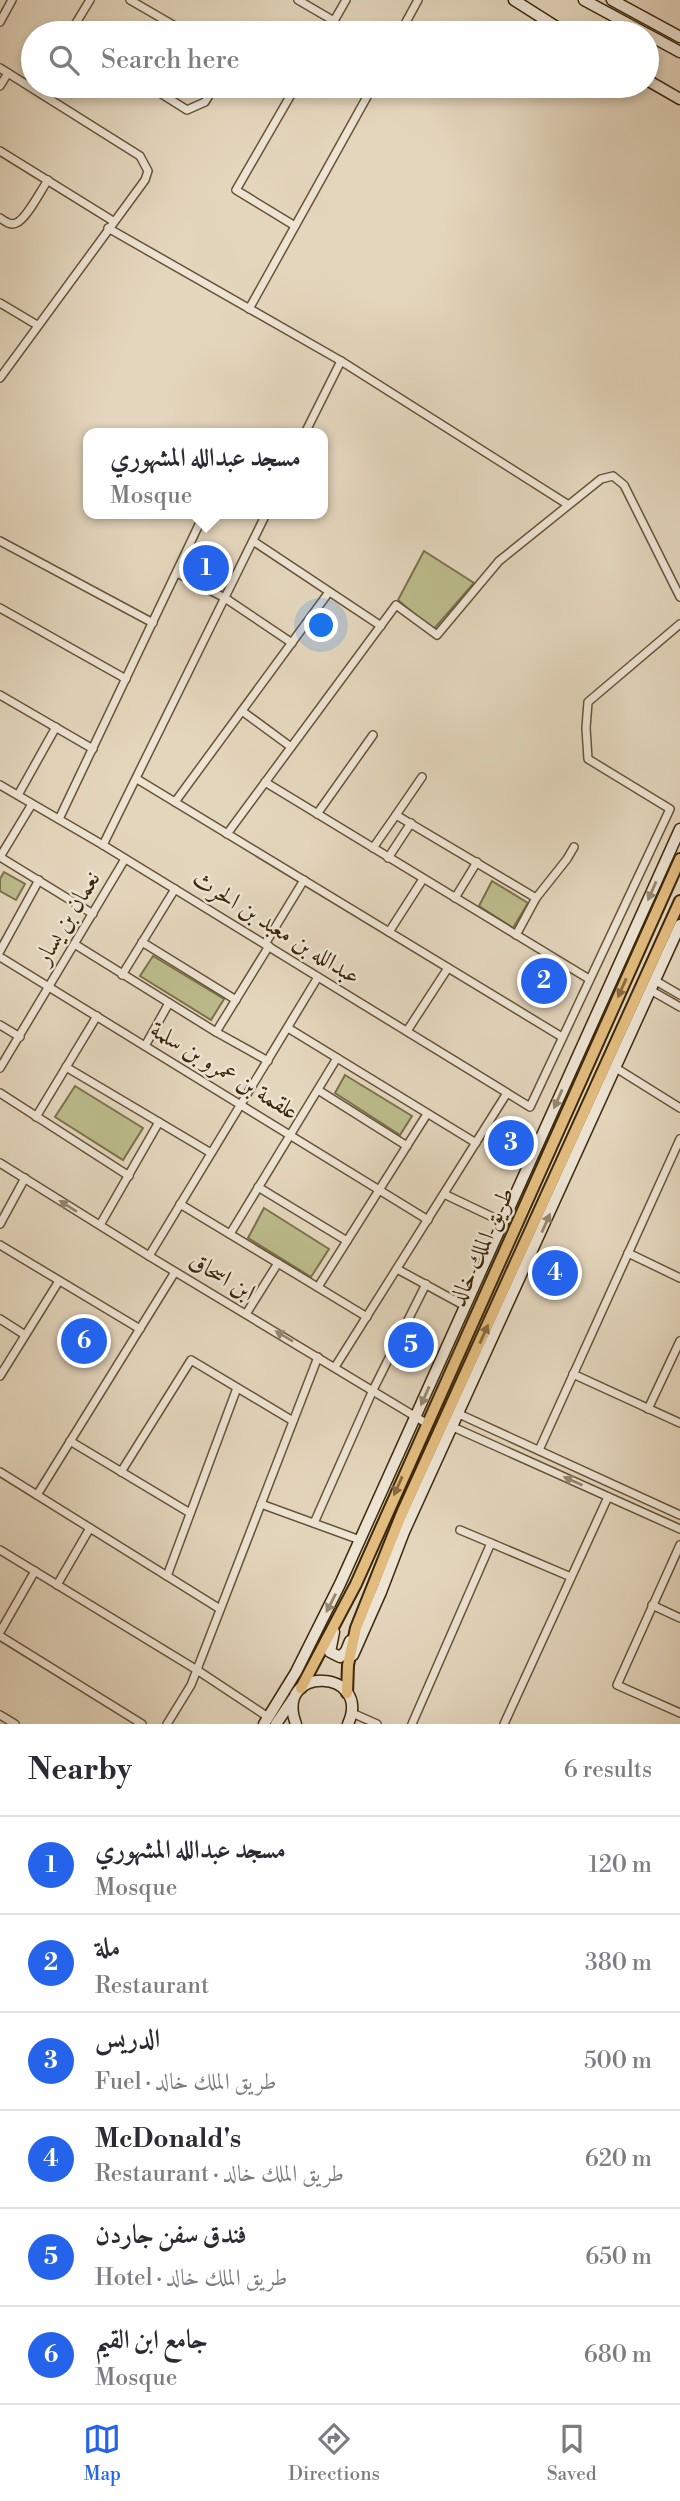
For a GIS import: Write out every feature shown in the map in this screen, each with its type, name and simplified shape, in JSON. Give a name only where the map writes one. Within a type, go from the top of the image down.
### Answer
[{"type":"main road","points":[[514,0],[547,21]]},
{"type":"main road","points":[[584,0],[622,21]]},
{"type":"main road","points":[[612,0],[651,21]]},
{"type":"main road","points":[[659,26],[680,37]]},
{"type":"main road","points":[[659,41],[680,52]]},
{"type":"main road","points":[[659,87],[680,99]]},
{"type":"main road","points":[[269,1722],[360,1540],[680,829]]},
{"type":"main road","name":"طريق الملك خالد","points":[[298,1692],[340,1615],[680,859]]},
{"type":"main road","name":"طريق الملك خالد","points":[[347,1693],[348,1665],[356,1628],[402,1513],[680,901]]},
{"type":"main road","points":[[348,1665],[404,1532],[680,925]]},
{"type":"main road","points":[[340,1615],[330,1648],[334,1656],[340,1657],[346,1651],[356,1628]]},
{"type":"main road","points":[[269,1722],[298,1692],[316,1680],[325,1680],[334,1682],[347,1693],[353,1719],[348,1724]]},
{"type":"main road","points":[[296,1724],[293,1715],[298,1692]]},
{"type":"street","points":[[0,22],[12,0]]},
{"type":"street","points":[[77,21],[90,0]]},
{"type":"street","points":[[130,0],[166,21]]},
{"type":"street","points":[[298,0],[334,21],[346,0]]},
{"type":"street","points":[[407,21],[418,0]]},
{"type":"street","points":[[0,68],[21,81]]},
{"type":"street","points":[[0,86],[8,73]]},
{"type":"street","points":[[0,378],[145,180],[148,171],[140,156],[48,98]]},
{"type":"street","points":[[168,98],[187,110],[205,102],[208,98]]},
{"type":"street","points":[[289,98],[236,190],[295,226]]},
{"type":"street","points":[[249,309],[366,98]]},
{"type":"street","points":[[0,151],[113,221]]},
{"type":"street","points":[[0,218],[9,224],[24,218],[48,180]]},
{"type":"street","points":[[108,228],[341,361],[567,504]]},
{"type":"street","points":[[0,303],[37,325]]},
{"type":"street","points":[[308,428],[341,361]]},
{"type":"street","points":[[227,834],[396,605],[437,635],[499,561],[601,479],[613,476],[624,485],[680,597]]},
{"type":"street","points":[[59,819],[202,519]]},
{"type":"street","points":[[103,845],[264,519]]},
{"type":"street","points":[[0,541],[153,623]]},
{"type":"street","points":[[253,541],[381,626]]},
{"type":"street","points":[[177,573],[225,598],[292,643]]},
{"type":"street","points":[[175,802],[329,592]]},
{"type":"street","points":[[0,608],[126,679]]},
{"type":"street","points":[[137,779],[562,1037],[670,809],[588,759],[588,702],[680,624]]},
{"type":"street","points":[[0,695],[93,749]]},
{"type":"street","points":[[242,711],[291,747]]},
{"type":"street","points":[[18,795],[56,727]]},
{"type":"street","points":[[317,814],[373,734]]},
{"type":"street","points":[[373,848],[422,777]]},
{"type":"street","points":[[265,782],[589,979]]},
{"type":"street","name":"عبدالله بن معبد بن الحرث","points":[[0,785],[103,845],[530,1107],[562,1037]]},
{"type":"street","points":[[32,804],[0,857],[93,914]]},
{"type":"street","points":[[396,815],[536,898]]},
{"type":"street","points":[[388,858],[411,823]]},
{"type":"street","points":[[516,935],[536,898],[574,847]]},
{"type":"street","name":"نعمان بن يسار","points":[[0,1068],[125,859]]},
{"type":"street","points":[[455,898],[477,862]]},
{"type":"street","points":[[389,932],[423,879]]},
{"type":"street","points":[[0,954],[39,880]]},
{"type":"street","points":[[216,1032],[304,880]]},
{"type":"street","points":[[122,975],[175,889]]},
{"type":"street","points":[[142,942],[236,1000]]},
{"type":"street","points":[[76,945],[268,1061]]},
{"type":"street","name":"علقمة بن عمرو بن سلمة","points":[[0,954],[48,988],[428,1220]]},
{"type":"street","points":[[407,1031],[448,968]]},
{"type":"street","points":[[149,1256],[318,977]]},
{"type":"street","points":[[654,986],[680,995]]},
{"type":"street","points":[[654,986],[680,1007]]},
{"type":"street","points":[[145,1046],[169,1003]]},
{"type":"street","points":[[36,1117],[96,1016]]},
{"type":"street","points":[[0,1025],[19,1037]]},
{"type":"street","points":[[288,1028],[476,1143]]},
{"type":"street","points":[[230,1234],[337,1058]]},
{"type":"street","points":[[66,1067],[211,1153]]},
{"type":"street","points":[[616,1068],[680,1108]]},
{"type":"street","points":[[318,1090],[407,1146]]},
{"type":"street","points":[[0,1093],[129,1176]]},
{"type":"street","points":[[335,1367],[508,1093]]},
{"type":"street","points":[[318,1287],[427,1114]]},
{"type":"street","points":[[100,1225],[159,1122]]},
{"type":"street","points":[[539,1450],[680,1139]]},
{"type":"street","name":"ابن اسحاق","points":[[0,1163],[426,1423]]},
{"type":"street","points":[[0,1224],[26,1178]]},
{"type":"street","points":[[258,1187],[347,1241]]},
{"type":"street","points":[[444,1194],[503,1222]]},
{"type":"street","points":[[180,1204],[367,1317]]},
{"type":"street","points":[[0,1245],[140,1329]]},
{"type":"street","points":[[628,1253],[680,1278]]},
{"type":"street","points":[[246,1314],[278,1263]]},
{"type":"street","points":[[397,1269],[465,1306]]},
{"type":"street","points":[[37,1495],[175,1272]]},
{"type":"street","points":[[0,1376],[59,1280]]},
{"type":"street","points":[[314,1523],[373,1390],[426,1284]]},
{"type":"street","points":[[0,1319],[25,1335]]},
{"type":"street","points":[[648,1409],[680,1341]]},
{"type":"street","points":[[167,1724],[197,1671],[318,1357]]},
{"type":"street","points":[[121,1472],[191,1360],[293,1421]]},
{"type":"street","points":[[573,1374],[680,1423]]},
{"type":"street","points":[[167,1576],[237,1388]]},
{"type":"street","points":[[458,1414],[680,1515]]},
{"type":"street","points":[[453,1427],[680,1529]]},
{"type":"street","points":[[71,1441],[190,1513]]},
{"type":"street","points":[[0,1472],[220,1609]]},
{"type":"street","points":[[504,1724],[608,1497]]},
{"type":"street","points":[[261,1504],[360,1540]]},
{"type":"street","points":[[57,1585],[90,1528]]},
{"type":"street","points":[[460,1530],[571,1577]]},
{"type":"street","points":[[412,1724],[491,1543]]},
{"type":"street","points":[[680,1545],[617,1685],[680,1713]]},
{"type":"street","points":[[0,1550],[197,1671],[269,1722]]},
{"type":"street","points":[[35,1572],[0,1634],[142,1724]]},
{"type":"street","points":[[652,1605],[680,1618]]},
{"type":"street","points":[[0,1715],[15,1724]]},
{"type":"street","points":[[353,1719],[377,1724]]},
{"type":"green space","points":[[424,551],[474,583],[433,630],[398,600]]},
{"type":"green space","points":[[4,872],[25,884],[16,900],[0,891],[0,879]]},
{"type":"green space","points":[[492,881],[528,903],[513,928],[479,906]]},
{"type":"green space","points":[[153,956],[224,999],[211,1020],[140,976]]},
{"type":"green space","points":[[345,1075],[412,1116],[400,1135],[335,1093]]},
{"type":"green space","points":[[75,1086],[143,1128],[123,1160],[55,1117]]},
{"type":"green space","points":[[264,1208],[329,1249],[311,1277],[248,1238]]},
{"type":"place","name":"مسجد عبدالله المشهوري","points":[[206,568]]},
{"type":"place","name":"ملة","points":[[544,981]]},
{"type":"place","name":"الدريس","points":[[511,1143]]},
{"type":"place","name":"McDonald's","points":[[555,1273]]},
{"type":"place","name":"جامع ابن القيم","points":[[84,1341]]},
{"type":"place","name":"فندق سفن جاردن","points":[[411,1345]]}]
